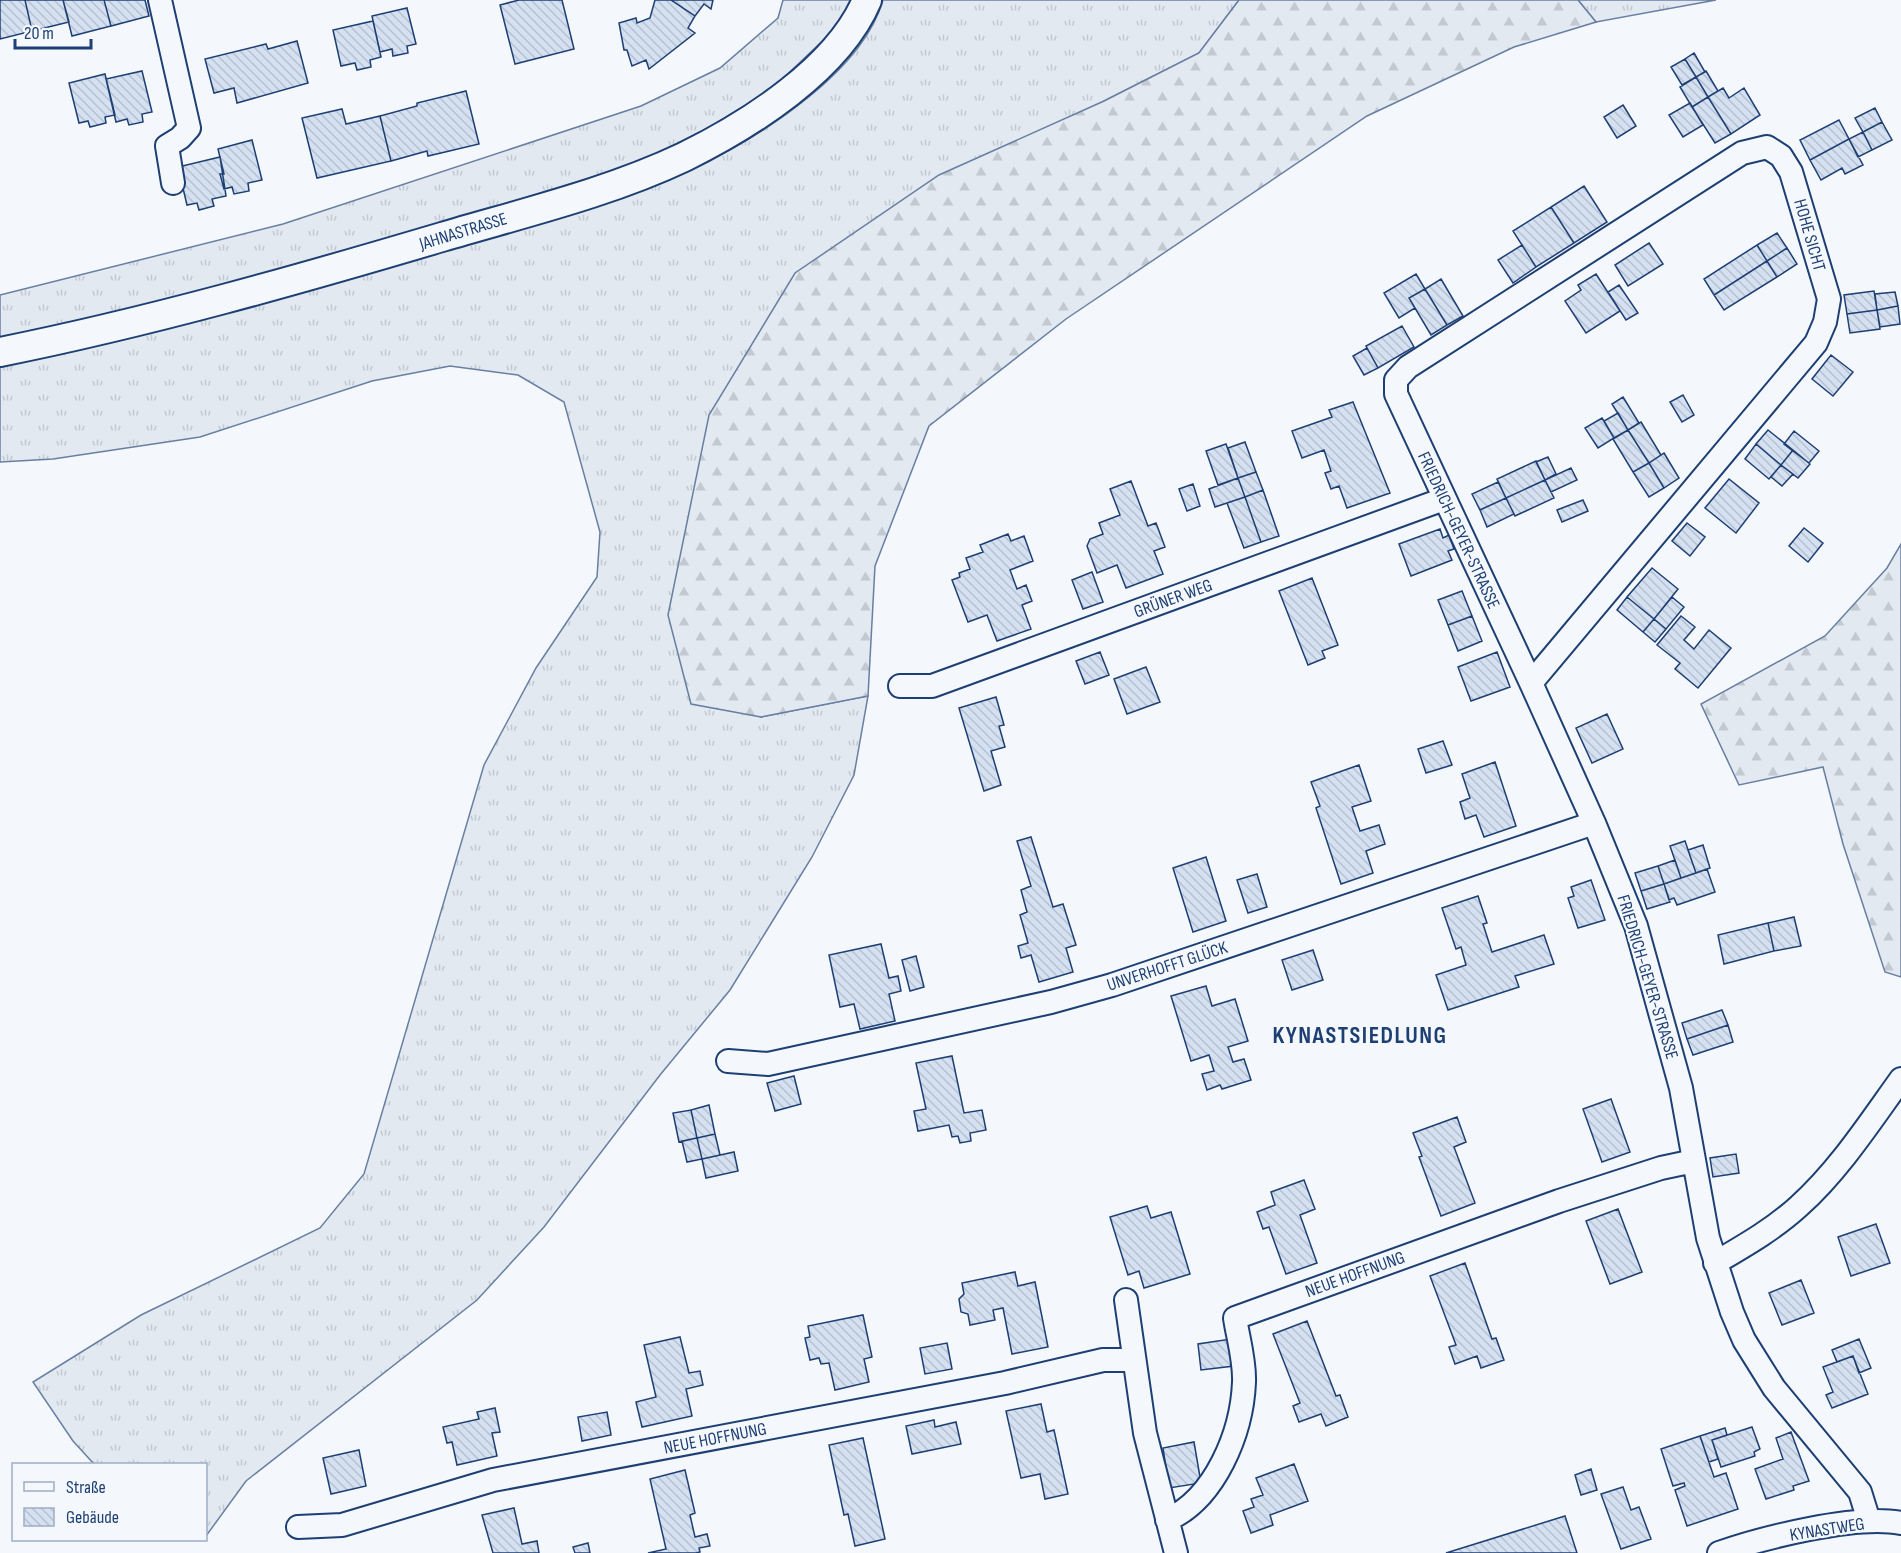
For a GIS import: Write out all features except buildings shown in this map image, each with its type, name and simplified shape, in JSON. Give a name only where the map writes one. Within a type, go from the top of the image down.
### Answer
[{"type":"street","points":[[160,0],[189,128],[180,138],[166,146],[173,183]]},
{"type":"street","name":"JAHNASTRASSE","points":[[0,352],[191,306],[354,263],[646,173],[714,141],[779,99],[831,54],[850,32],[867,0]]},
{"type":"street","name":"HOHE SICHT","points":[[1396,394],[1396,381],[1408,367],[1742,153],[1767,147],[1781,156],[1791,172],[1828,299],[1825,322],[1816,343],[1531,683]]},
{"type":"street","name":"FRIEDRICH-GEYER-STRASSE","points":[[1396,394],[1531,683],[1594,823],[1636,926],[1682,1088],[1715,1263],[1732,1312],[1759,1365],[1808,1430],[1860,1492],[1869,1521]]},
{"type":"street","name":"GRÜNER WEG","points":[[900,686],[932,686],[1444,499]]},
{"type":"street","name":"UNVERHOFFT GLÜCK","points":[[728,1060],[768,1064],[1051,1002],[1112,985],[1594,823]]},
{"type":"street","points":[[1715,1263],[1778,1223],[1801,1204],[1856,1141],[1901,1079]]},
{"type":"street","name":"NEUE HOFFNUNG","points":[[1167,1520],[1183,1513],[1200,1498],[1214,1478],[1235,1432],[1244,1381],[1235,1318],[1559,1201],[1662,1168],[1694,1161]]},
{"type":"street","points":[[1126,1300],[1145,1433],[1176,1553]]},
{"type":"street","name":"NEUE HOFFNUNG","points":[[298,1527],[342,1525],[494,1480],[1005,1383],[1103,1360],[1134,1360]]},
{"type":"street","name":"KYNASTWEG","points":[[1719,1553],[1780,1537],[1869,1521],[1901,1523]]},
{"type":"green space","points":[[783,0],[851,0],[835,29],[772,89],[708,128],[641,162],[350,251],[198,292],[0,339],[0,295],[283,224],[641,106],[720,68],[778,18]]},
{"type":"green space","points":[[883,0],[1239,0],[1199,53],[1104,101],[761,717],[868,696],[854,775],[812,857],[730,990],[660,1075],[544,1227],[477,1300],[246,1481],[207,1535],[207,1463],[93,1463],[73,1441],[33,1382],[141,1315],[320,1228],[364,1174],[484,765],[536,668],[597,577],[600,532],[564,402],[518,375],[450,366],[372,381],[200,437],[53,459],[0,462],[0,366],[352,277],[526,227],[646,189],[726,152],[781,118],[833,75],[855,51],[872,26]]},
{"type":"green space","points":[[1239,0],[1578,0],[1596,22],[1514,47],[1367,116],[1066,319],[929,426],[875,566],[868,696],[761,717],[691,704],[668,615],[709,415],[795,273],[939,175],[1104,101],[1199,53]]},
{"type":"green space","points":[[1578,0],[1716,0],[1596,22]]},
{"type":"green space","points":[[1901,544],[1901,977],[1885,972],[1843,844],[1823,767],[1739,785],[1701,704],[1825,636],[1887,568]]},
{"type":"district","name":"KYNASTSIEDLUNG","points":[[1360,1035]]}]
